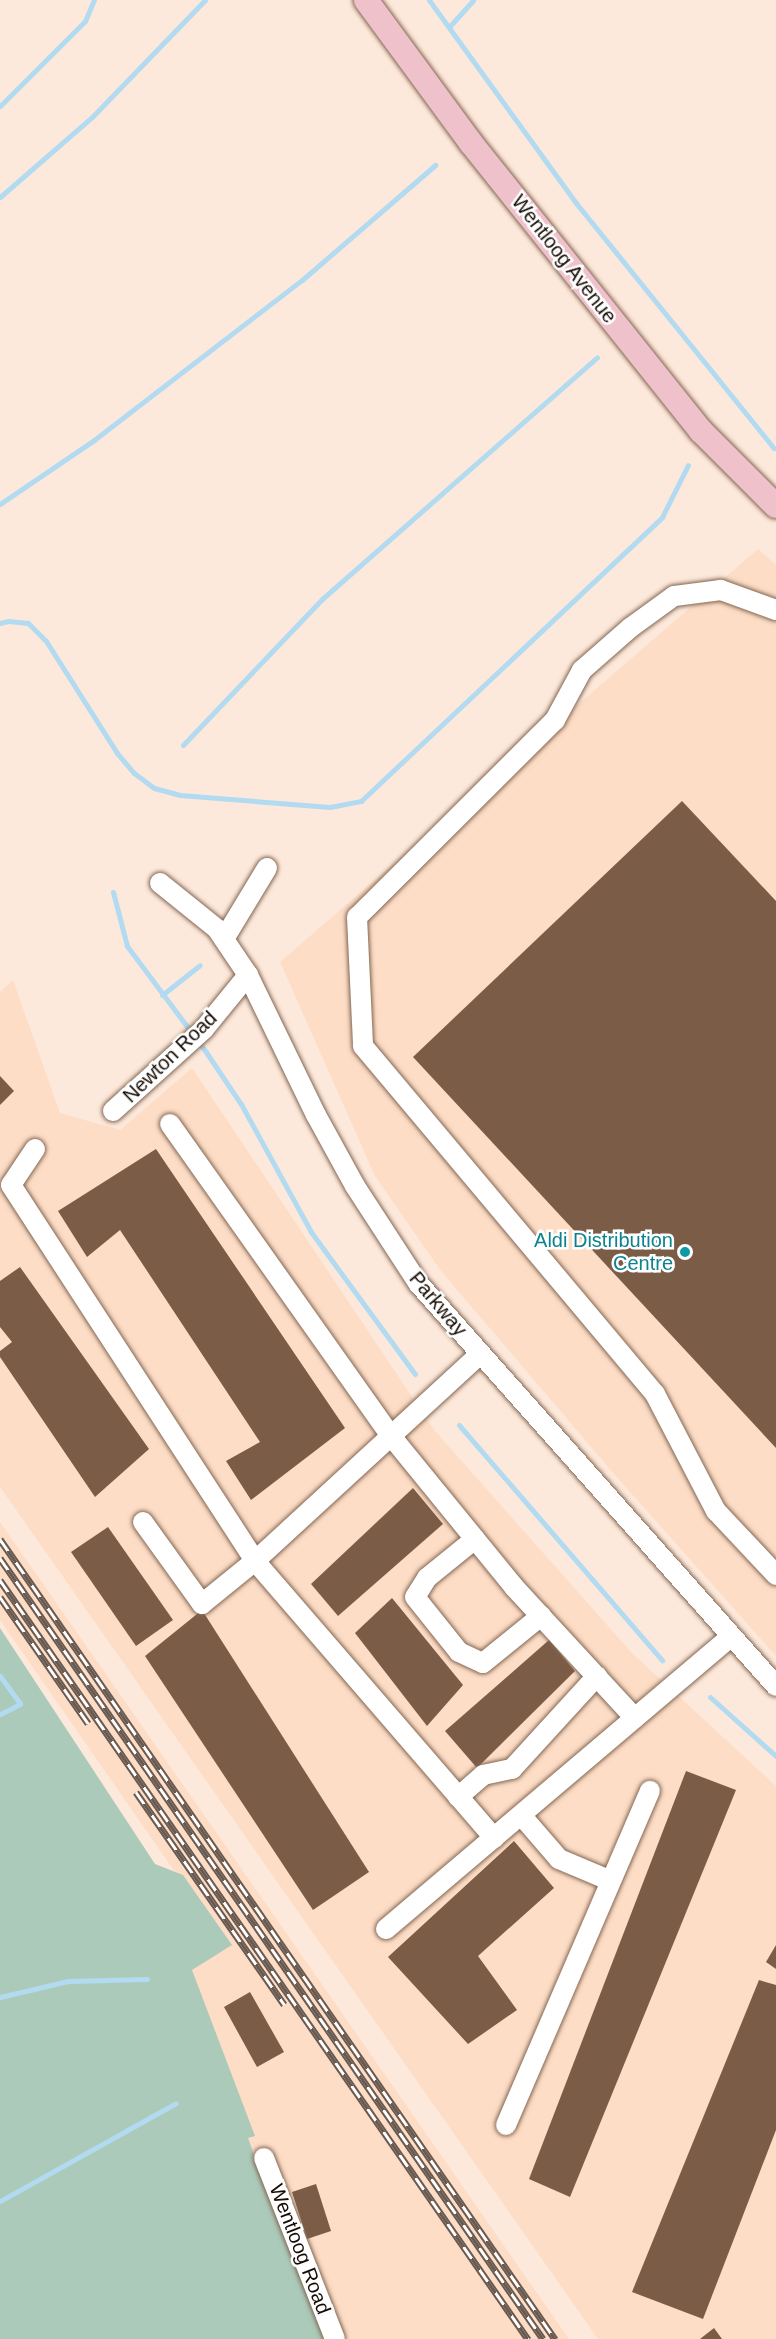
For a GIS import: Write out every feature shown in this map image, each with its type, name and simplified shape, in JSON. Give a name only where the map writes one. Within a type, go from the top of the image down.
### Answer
[{"type":"main road","name":"Wentloog Avenue","points":[[366,0],[471,142],[701,431],[776,506]]},
{"type":"street","points":[[776,610],[721,590],[674,597],[630,628],[582,670],[555,720],[357,917],[363,1046],[655,1394],[716,1511],[776,1575]]},
{"type":"street","points":[[224,939],[267,868]]},
{"type":"street","name":"Parkway","points":[[160,883],[196,910],[224,939],[248,975],[316,1115],[355,1186],[418,1283],[730,1637],[776,1686]]},
{"type":"street","name":"Newton Road","points":[[113,1111],[204,1029],[248,975]]},
{"type":"street","points":[[170,1124],[391,1436],[541,1616],[635,1718]]},
{"type":"street","points":[[35,1149],[11,1185],[255,1561],[494,1838]]},
{"type":"street","points":[[142,1522],[202,1604],[255,1561],[480,1354]]},
{"type":"street","points":[[475,1539],[427,1578],[415,1597],[459,1652],[483,1664],[541,1616]]},
{"type":"street","points":[[386,1929],[730,1637]]},
{"type":"street","points":[[458,1797],[483,1775],[512,1769],[597,1676]]},
{"type":"street","points":[[506,2125],[650,1791]]},
{"type":"street","points":[[521,1815],[559,1859],[611,1881]]},
{"type":"street","name":"Wentloog Road","points":[[264,2158],[335,2339]]},
{"type":"shaded area","name":"Aldi Distribution Centre","points":[[758,549],[776,565],[776,1656],[614,1474],[441,1271],[375,1176],[280,962]]},
{"type":"shaded area","points":[[13,980],[60,1113],[120,1130],[192,1068],[435,1431],[632,1653],[776,1786],[776,2339],[598,2339],[0,1487],[0,992]]},
{"type":"shaded area","points":[[0,1522],[569,2339],[340,2339],[243,2134],[189,1970],[227,1947],[0,1620]]},
{"type":"green space","points":[[0,1628],[155,1864],[183,1875],[232,1945],[192,1970],[255,2136],[248,2138],[267,2191],[328,2339],[0,2339]]},
{"type":"building","name":"Aldi Distribution Centre","points":[[682,801],[776,901],[776,1448],[413,1057]]},
{"type":"building","points":[[0,1076],[14,1091],[0,1105]]},
{"type":"building","points":[[156,1149],[345,1428],[251,1500],[226,1461],[260,1442],[120,1230],[87,1257],[58,1211]]},
{"type":"building","points":[[20,1267],[149,1449],[95,1497],[0,1357],[0,1351],[12,1342],[0,1327],[0,1281]]},
{"type":"building","points":[[413,1488],[443,1524],[338,1616],[311,1584]]},
{"type":"building","points":[[108,1527],[173,1620],[136,1646],[71,1552]]},
{"type":"building","points":[[392,1598],[463,1685],[427,1726],[355,1633]]},
{"type":"building","points":[[202,1610],[369,1872],[313,1910],[145,1656]]},
{"type":"building","points":[[549,1640],[575,1671],[477,1768],[445,1731]]},
{"type":"building","points":[[686,1771],[736,1790],[570,2197],[529,2179]]},
{"type":"building","points":[[514,1841],[554,1888],[478,1956],[517,2010],[468,2044],[388,1957]]},
{"type":"building","points":[[776,1945],[776,1969],[766,1962]]},
{"type":"building","points":[[759,1980],[776,1985],[776,2130],[703,2319],[632,2292]]},
{"type":"building","points":[[250,1992],[284,2052],[257,2067],[224,2007]]},
{"type":"building","points":[[316,2184],[331,2231],[307,2239],[292,2192]]},
{"type":"building","points":[[714,2328],[722,2339],[700,2339]]},
{"type":"waterway","points":[[0,106],[85,21],[94,0]]},
{"type":"waterway","points":[[0,197],[92,117],[205,0]]},
{"type":"waterway","points":[[429,0],[576,203],[774,448]]},
{"type":"waterway","points":[[449,27],[473,0]]},
{"type":"waterway","points":[[0,504],[94,440],[302,280],[435,165]]},
{"type":"waterway","points":[[183,745],[322,599],[597,357]]},
{"type":"waterway","points":[[0,623],[8,621],[28,623],[46,641],[117,753],[134,773],[154,788],[180,795],[330,807],[361,801],[662,517],[688,465]]},
{"type":"waterway","points":[[113,892],[127,946],[206,1052],[241,1104],[311,1232],[415,1374]]},
{"type":"waterway","points":[[162,995],[200,965]]},
{"type":"waterway","points":[[459,1425],[662,1660]]},
{"type":"waterway","points":[[0,1676],[20,1704],[0,1714]]},
{"type":"waterway","points":[[710,1697],[776,1756]]},
{"type":"waterway","points":[[0,1997],[68,1981],[147,1979]]},
{"type":"waterway","points":[[0,2201],[176,2103]]},
{"type":"railway","points":[[0,1539],[555,2339]]},
{"type":"railway","points":[[0,1558],[543,2339]]},
{"type":"railway","points":[[0,1580],[528,2339]]},
{"type":"railway","points":[[0,1597],[88,1723]]},
{"type":"railway","points":[[136,1792],[284,2004]]},
{"type":"place","name":"Aldi Distribution Centre","points":[[685,1252]]}]
